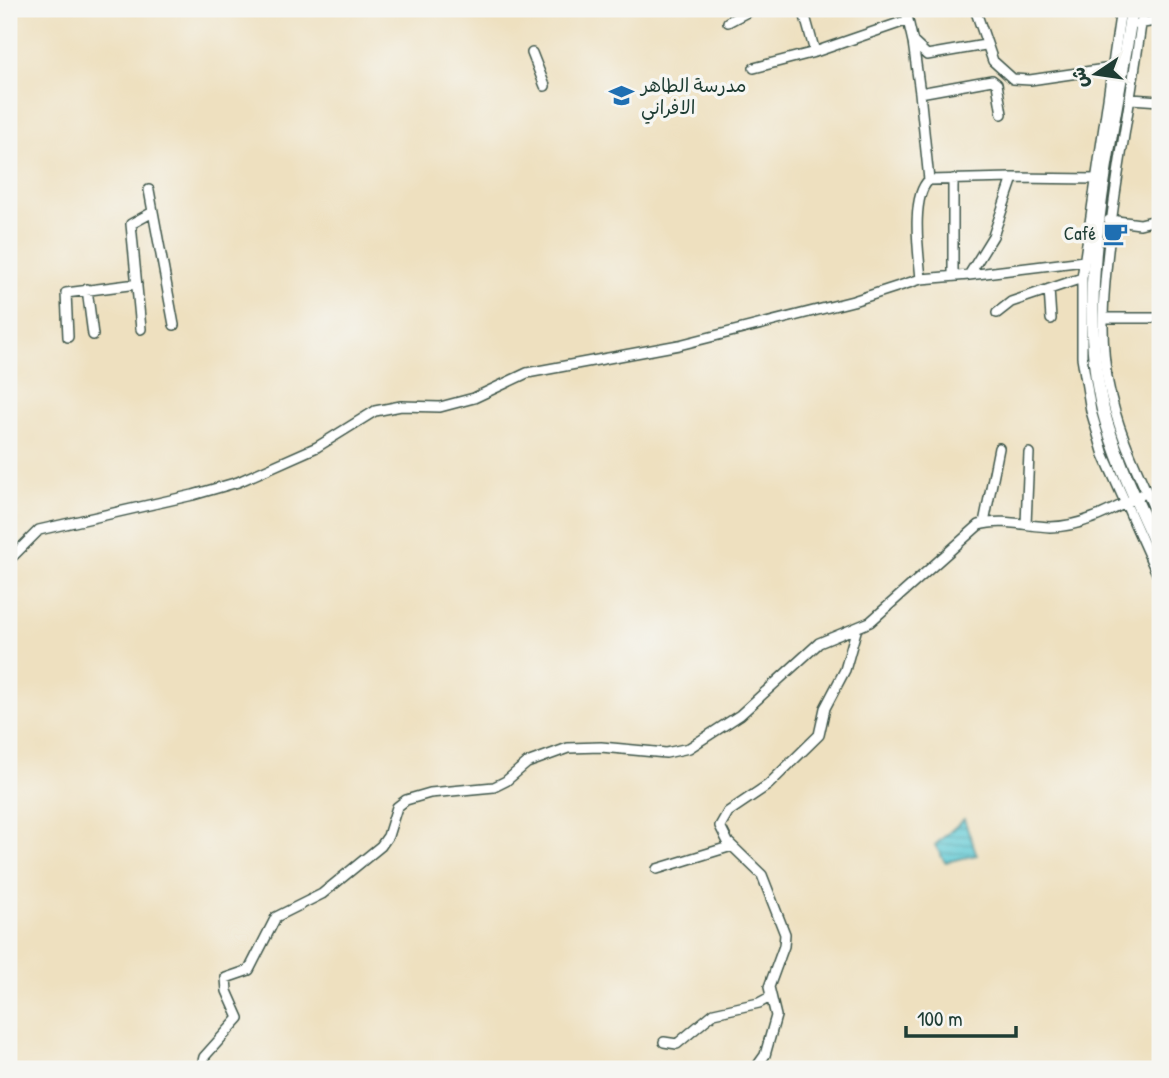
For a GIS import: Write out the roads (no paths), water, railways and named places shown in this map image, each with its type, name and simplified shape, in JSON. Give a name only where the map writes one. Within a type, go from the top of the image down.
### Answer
[{"type":"main road","points":[[1132,9],[1135,24],[1116,83],[1101,180],[1091,375],[1109,429],[1160,553]]},
{"type":"street","points":[[728,22],[753,9]]},
{"type":"street","points":[[803,9],[815,52]]},
{"type":"street","points":[[905,9],[913,42],[929,180]]},
{"type":"street","points":[[975,9],[985,45],[999,69],[1013,79],[1030,80],[1112,68]]},
{"type":"street","points":[[1116,83],[1112,68],[1121,9]]},
{"type":"street","points":[[1143,9],[1135,24],[1130,99],[1101,219],[1084,261],[1082,278],[1126,447],[1136,498],[1160,580]]},
{"type":"street","points":[[754,68],[815,52],[908,20]]},
{"type":"street","points":[[1135,24],[1160,20]]},
{"type":"street","points":[[913,42],[931,56],[985,45]]},
{"type":"street","points":[[532,53],[545,86]]},
{"type":"street","points":[[920,93],[992,80],[997,84],[1002,114]]},
{"type":"street","points":[[1130,99],[1160,101]]},
{"type":"street","points":[[969,275],[993,236],[1013,178]]},
{"type":"street","points":[[953,179],[953,276]]},
{"type":"street","points":[[921,279],[919,209],[922,186],[929,180],[1101,180]]},
{"type":"street","points":[[149,190],[174,325]]},
{"type":"street","points":[[141,329],[131,224],[153,212]]},
{"type":"street","points":[[1101,219],[1140,223],[1160,219]]},
{"type":"street","points":[[9,560],[39,530],[238,482],[317,447],[375,411],[401,406],[421,409],[453,404],[474,398],[519,375],[680,345],[853,301],[921,279],[1084,261]]},
{"type":"street","points":[[997,313],[1011,302],[1082,278]]},
{"type":"street","points":[[68,337],[66,293],[137,284]]},
{"type":"street","points":[[87,289],[93,335]]},
{"type":"street","points":[[1049,289],[1051,319]]},
{"type":"street","points":[[1095,329],[1160,318]]},
{"type":"street","points":[[985,523],[999,448]]},
{"type":"street","points":[[1026,524],[1029,453]]},
{"type":"street","points":[[201,1069],[204,1057],[239,1018],[227,990],[226,978],[248,970],[270,923],[279,914],[322,894],[381,846],[401,803],[430,793],[494,787],[506,781],[527,763],[568,748],[601,747],[666,753],[689,748],[740,715],[819,643],[856,631],[933,568],[973,528],[985,523],[1067,525],[1095,517],[1136,498],[1156,502],[1160,522]]},
{"type":"street","points":[[755,1069],[765,1055],[776,1016],[769,987],[785,946],[785,934],[762,875],[732,846],[721,831],[724,817],[768,785],[819,735],[825,708],[845,670],[856,631]]},
{"type":"street","points":[[657,869],[732,846]]},
{"type":"street","points":[[664,1042],[677,1044],[714,1013],[757,1004],[770,997]]},
{"type":"water","points":[[964,819],[977,855],[945,862],[935,845]]},
{"type":"place","name":"مدرسة الطاهر الافراني","points":[[621,96]]},
{"type":"place","name":"Café","points":[[1116,233]]}]
